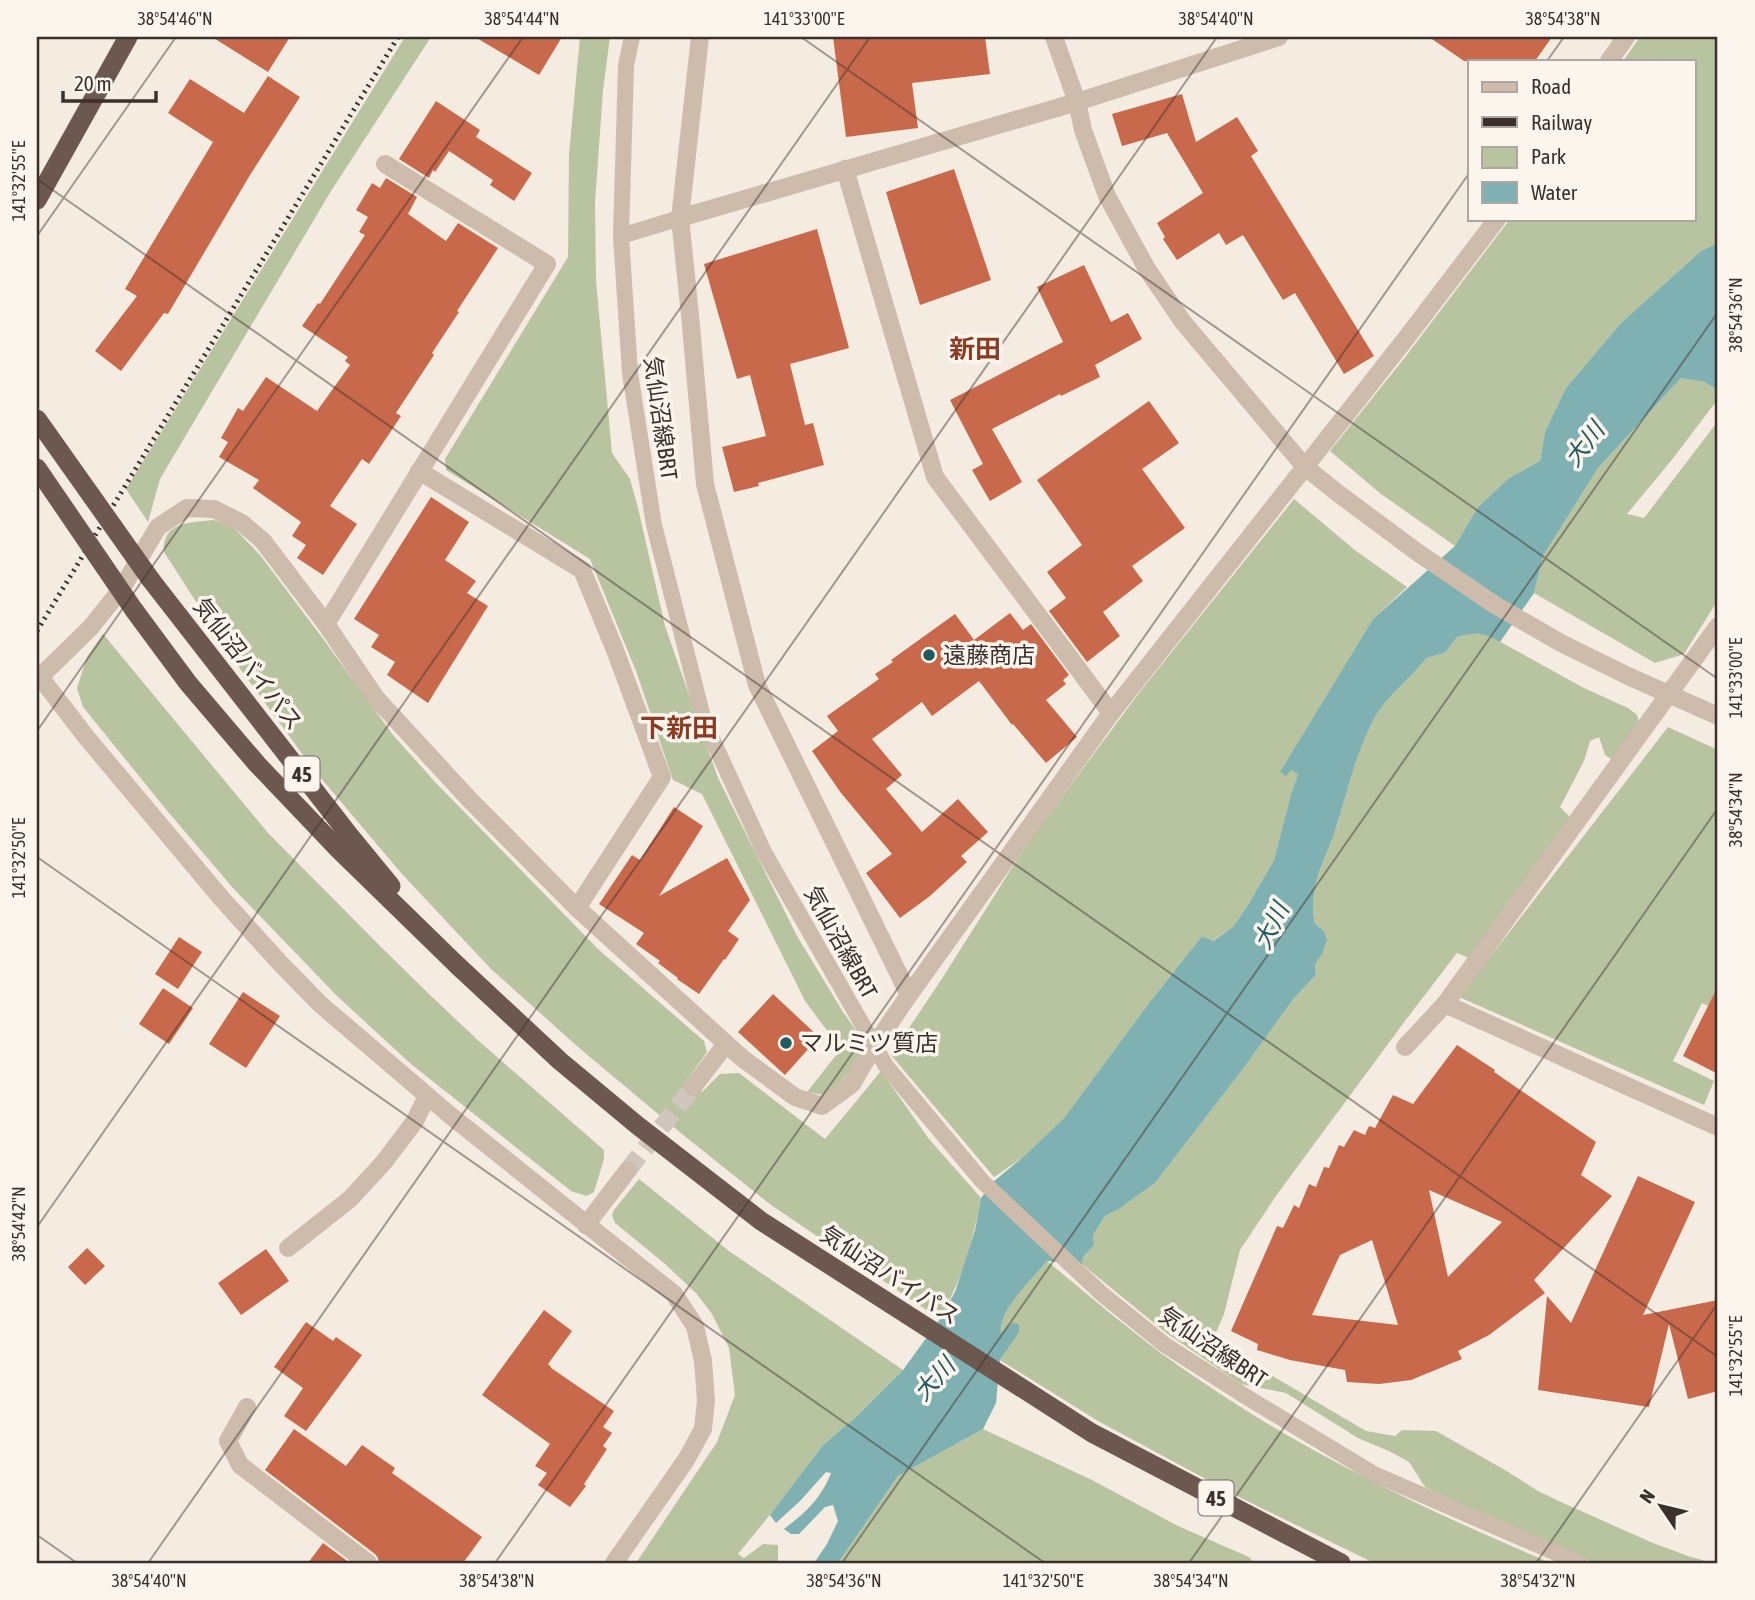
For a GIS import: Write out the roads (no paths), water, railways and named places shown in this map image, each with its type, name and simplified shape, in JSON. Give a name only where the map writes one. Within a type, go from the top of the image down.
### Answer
[{"type":"highway","points":[[37,196],[128,37]]},
{"type":"highway","name":"気仙沼バイパス","points":[[37,419],[151,580],[350,836],[457,965]]},
{"type":"highway","name":"気仙沼バイパス","points":[[37,468],[134,610],[188,683],[257,764],[339,850],[560,1061],[761,1222],[1092,1433],[1341,1563]]},
{"type":"street","points":[[700,37],[680,218],[705,484],[757,685],[909,995]]},
{"type":"street","points":[[1054,37],[1107,196],[1147,270],[1183,321],[1305,467],[1417,552],[1496,606],[1561,643],[1718,716]]},
{"type":"street","points":[[680,218],[1077,102],[1279,37]]},
{"type":"street","points":[[1610,60],[1626,37]]},
{"type":"street","points":[[326,624],[547,264],[386,164]]},
{"type":"street","points":[[845,170],[935,477],[1111,713]]},
{"type":"street","points":[[614,1563],[686,1460],[703,1429],[706,1400],[703,1361],[695,1326],[674,1294],[427,1096],[320,1004],[222,899],[87,738],[38,675],[91,627],[122,588],[158,527],[187,508],[214,509],[242,523],[264,541],[326,624],[376,698],[470,800],[577,908],[742,1058],[795,1097],[822,1106],[852,1084],[909,995],[1111,713],[1496,220]]},
{"type":"street","points":[[419,471],[582,570],[662,776],[577,908]]},
{"type":"street","points":[[1405,1047],[1445,1004],[1718,626]]},
{"type":"street","points":[[1445,1004],[1718,1127]]},
{"type":"street","points":[[693,1087],[726,1044]]},
{"type":"street","points":[[288,1248],[350,1199],[415,1121],[427,1096]]},
{"type":"street","points":[[586,1225],[628,1170]]},
{"type":"street","points":[[247,1408],[228,1441],[240,1465],[368,1563]]},
{"type":"lane","name":"気仙沼線BRT","points":[[632,37],[626,65],[621,236],[630,373],[654,525],[704,721],[764,852],[886,1066],[982,1181],[1102,1294],[1165,1345],[1374,1474],[1579,1563]]},
{"type":"lane","points":[[621,236],[680,218]]},
{"type":"water","name":"大川","points":[[1718,243],[1718,391],[1705,382],[1681,378],[1598,468],[1543,556],[1534,593],[1500,642],[1479,634],[1457,637],[1445,653],[1426,658],[1385,703],[1374,719],[1362,746],[1315,887],[1315,924],[1323,930],[1327,940],[1315,965],[1316,975],[1294,998],[1155,1183],[1105,1216],[1093,1235],[1094,1245],[1083,1257],[1082,1264],[1047,1261],[1018,1295],[1005,1314],[1001,1333],[1012,1323],[1019,1324],[1019,1332],[1000,1360],[996,1403],[983,1429],[898,1476],[838,1563],[814,1563],[838,1521],[833,1505],[825,1507],[799,1534],[791,1534],[784,1529],[812,1505],[831,1473],[826,1472],[776,1523],[770,1515],[823,1445],[856,1417],[903,1370],[940,1319],[955,1292],[975,1230],[981,1198],[993,1182],[1064,1118],[1202,936],[1213,941],[1233,927],[1248,905],[1274,860],[1298,774],[1291,770],[1286,776],[1280,772],[1373,619],[1455,546],[1478,507],[1509,478],[1540,461],[1545,432],[1566,388],[1620,324],[1701,251]]},
{"type":"tunnel","points":[[628,1170],[693,1087]]},
{"type":"railway","points":[[37,631],[398,37]]},
{"type":"place","name":"遠藤商店","points":[[929,655]]},
{"type":"place","name":"マルミツ質店","points":[[786,1043]]},
{"type":"district","name":"新田","points":[[975,349]]},
{"type":"district","name":"下新田","points":[[679,728]]}]
